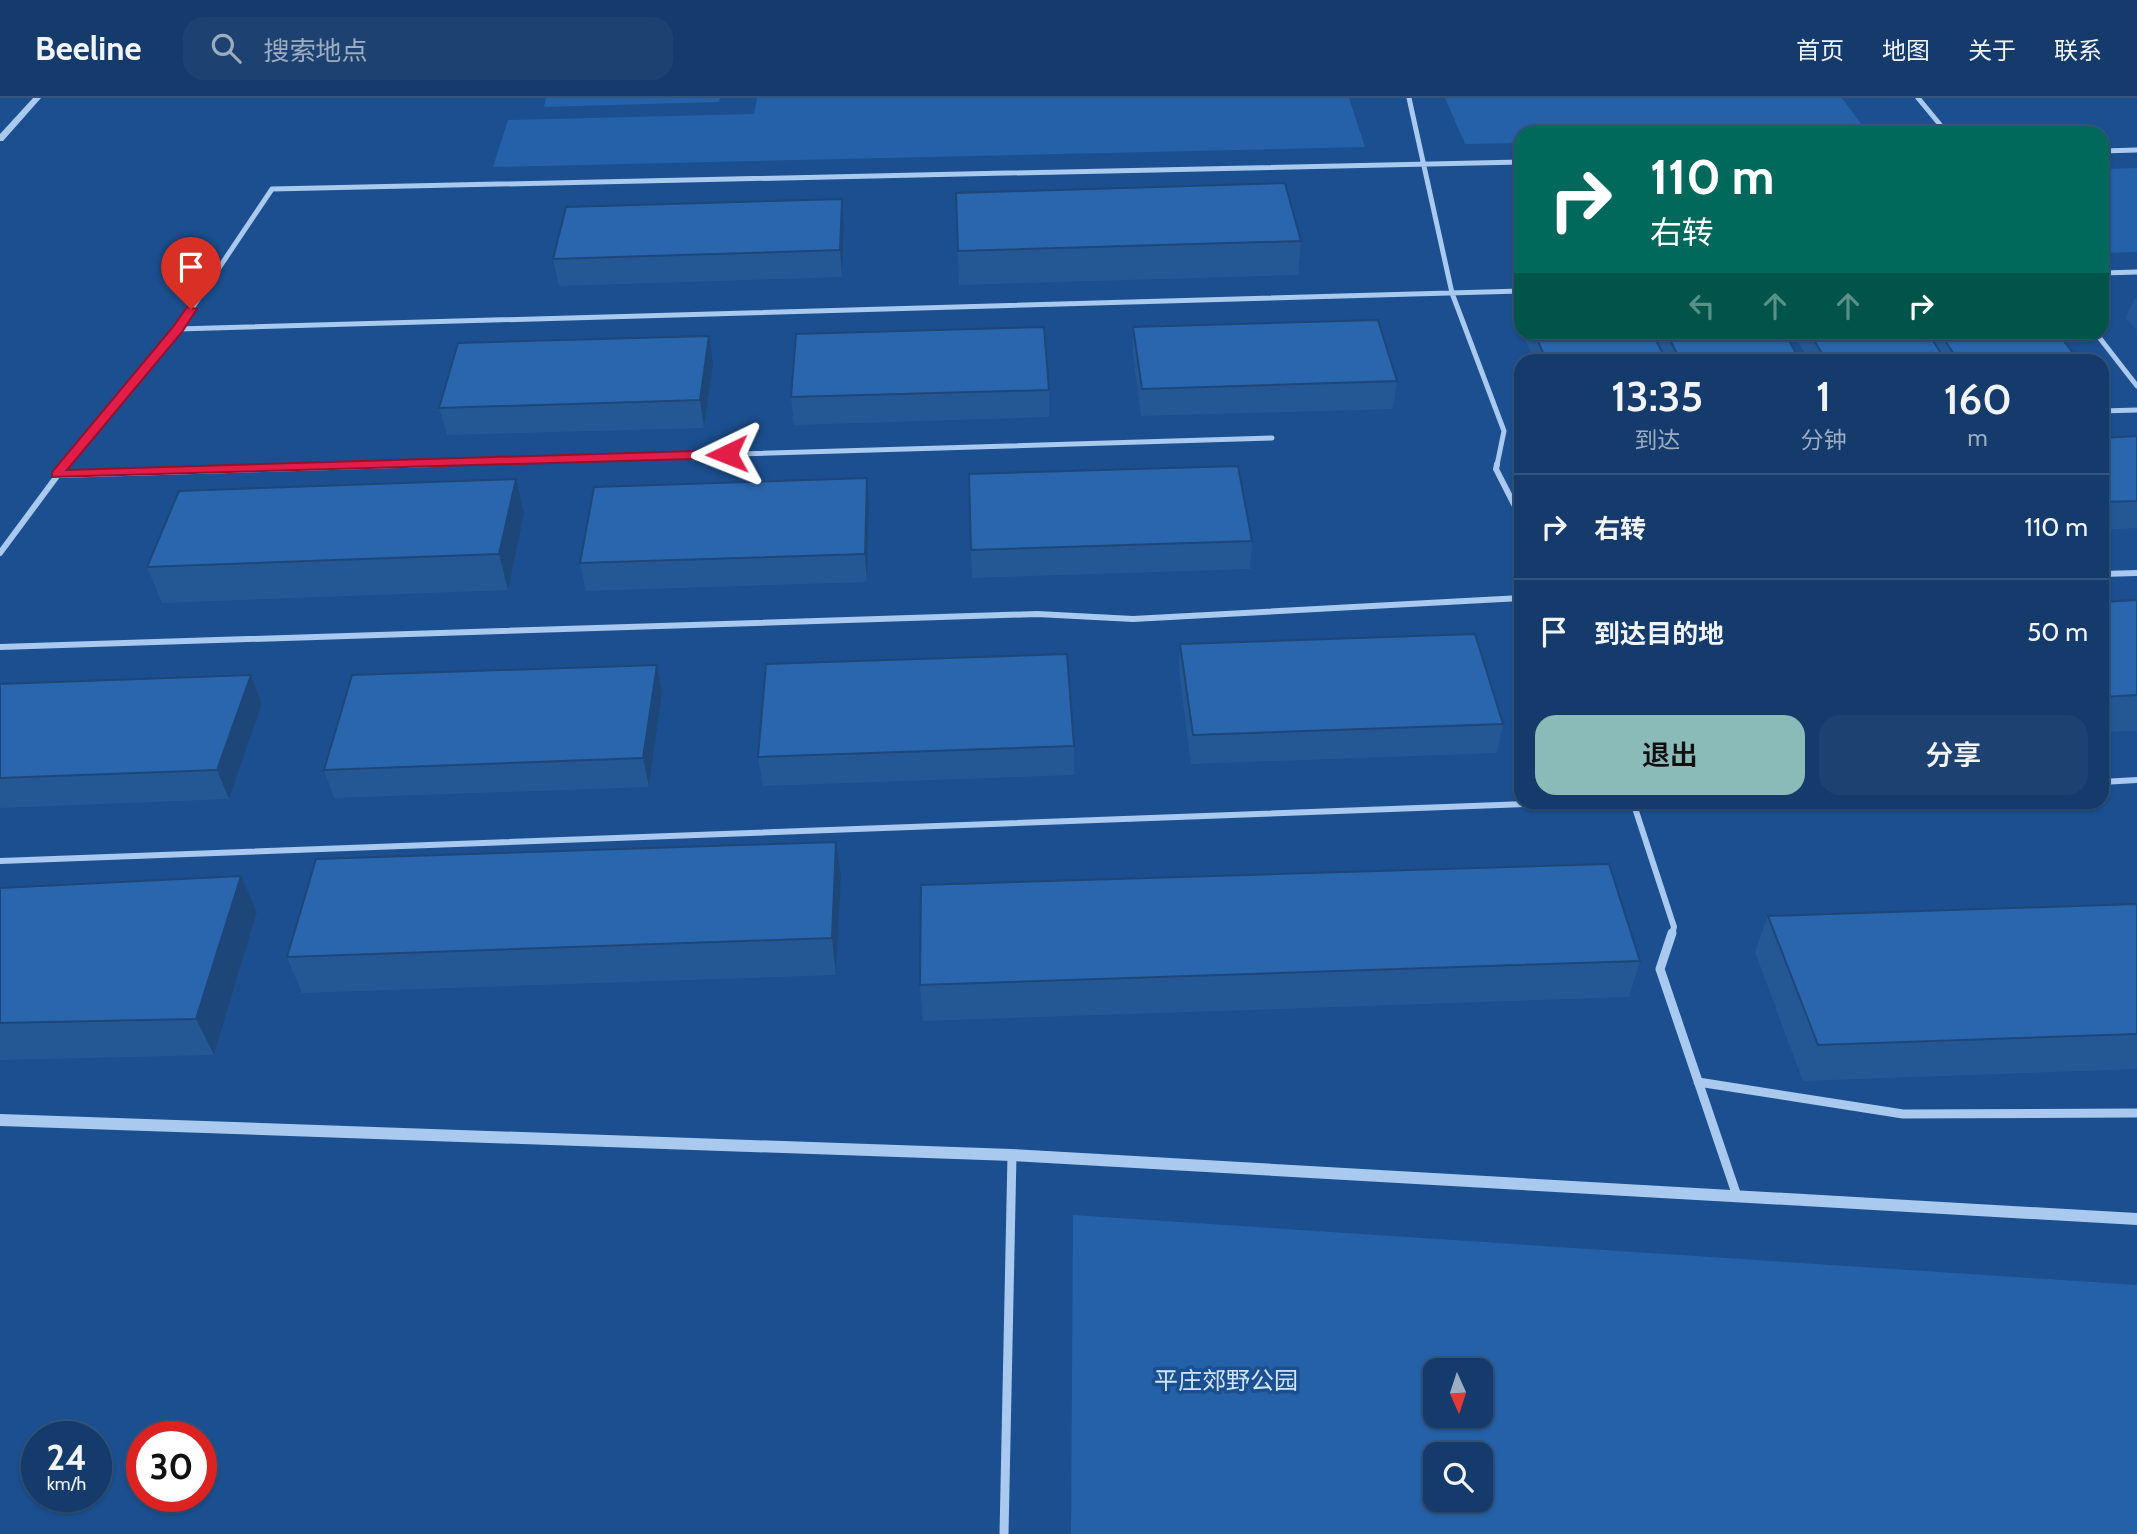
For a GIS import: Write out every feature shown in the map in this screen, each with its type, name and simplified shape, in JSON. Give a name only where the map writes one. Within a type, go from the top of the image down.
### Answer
[{"type":"street","points":[[0,139],[37,98]]},
{"type":"street","points":[[1409,98],[1452,293],[1504,431],[1496,469],[1514,505]]},
{"type":"street","points":[[1918,98],[1941,126]]},
{"type":"street","points":[[2109,150],[2137,150]]},
{"type":"street","points":[[0,553],[57,475],[178,329],[272,189],[1514,162]]},
{"type":"street","points":[[2109,274],[2137,272]]},
{"type":"street","points":[[178,329],[1080,306],[1514,291]]},
{"type":"street","points":[[2101,340],[2137,386]]},
{"type":"street","points":[[2109,411],[2137,410]]},
{"type":"street","points":[[57,475],[1272,438]]},
{"type":"street","points":[[2109,574],[2137,573]]},
{"type":"street","points":[[0,646],[1037,614],[1133,619],[1514,598]]},
{"type":"street","points":[[2109,782],[2137,780]]},
{"type":"street","points":[[0,861],[1514,804]]},
{"type":"street","points":[[1635,809],[1674,927],[1660,969],[1737,1196]]},
{"type":"street","points":[[1698,1082],[1903,1114],[2137,1113]]},
{"type":"street","points":[[0,1120],[1012,1155],[2137,1219]]},
{"type":"street","points":[[1004,1534],[1012,1155]]},
{"type":"green space","points":[[546,98],[720,98],[719,102],[544,107]]},
{"type":"green space","points":[[757,98],[1349,98],[1365,147],[493,167],[508,120],[754,114]]},
{"type":"green space","points":[[1445,98],[1842,98],[1863,126],[1514,126],[1514,143],[1465,144]]},
{"type":"green space","points":[[2137,168],[2137,252],[2109,253],[2109,169]]},
{"type":"green space","name":"平庄郊野公园","points":[[1073,1215],[2137,1285],[2137,1534],[1071,1534]]},
{"type":"building","points":[[1285,183],[1301,241],[958,251],[956,193]]},
{"type":"building","points":[[842,199],[840,250],[553,259],[566,207]]},
{"type":"building","points":[[1378,320],[1397,381],[1142,389],[1133,327]]},
{"type":"building","points":[[1044,327],[1049,390],[791,397],[796,334]]},
{"type":"building","points":[[709,336],[700,400],[439,408],[458,343]]},
{"type":"building","points":[[1537,340],[1656,340],[1663,354],[1543,354]]},
{"type":"building","points":[[1670,340],[1789,340],[1797,354],[1677,354]]},
{"type":"building","points":[[1814,340],[1932,340],[1942,354],[1822,354]]},
{"type":"building","points":[[1944,340],[2063,340],[2073,353],[2044,354],[1954,354]]},
{"type":"building","points":[[2137,436],[2137,501],[2109,502],[2109,438]]},
{"type":"building","points":[[1238,466],[1252,541],[971,550],[969,474]]},
{"type":"building","points":[[867,478],[865,554],[580,563],[594,487]]},
{"type":"building","points":[[516,479],[499,554],[147,567],[179,491]]},
{"type":"building","points":[[2137,600],[2137,695],[2109,697],[2109,602]]},
{"type":"building","points":[[1475,634],[1503,724],[1193,735],[1180,644]]},
{"type":"building","points":[[1067,654],[1074,746],[758,757],[766,664]]},
{"type":"building","points":[[657,665],[643,758],[324,770],[352,675]]},
{"type":"building","points":[[251,675],[217,770],[0,778],[0,684]]},
{"type":"building","points":[[836,842],[832,938],[287,957],[316,859]]},
{"type":"building","points":[[1609,864],[1640,961],[920,985],[921,885]]},
{"type":"building","points":[[241,876],[196,1019],[0,1023],[0,888]]},
{"type":"building","points":[[2137,904],[2137,1034],[1818,1045],[1768,916]]},
{"type":"route","points":[[191,309],[178,329],[57,475],[727,454]]}]
